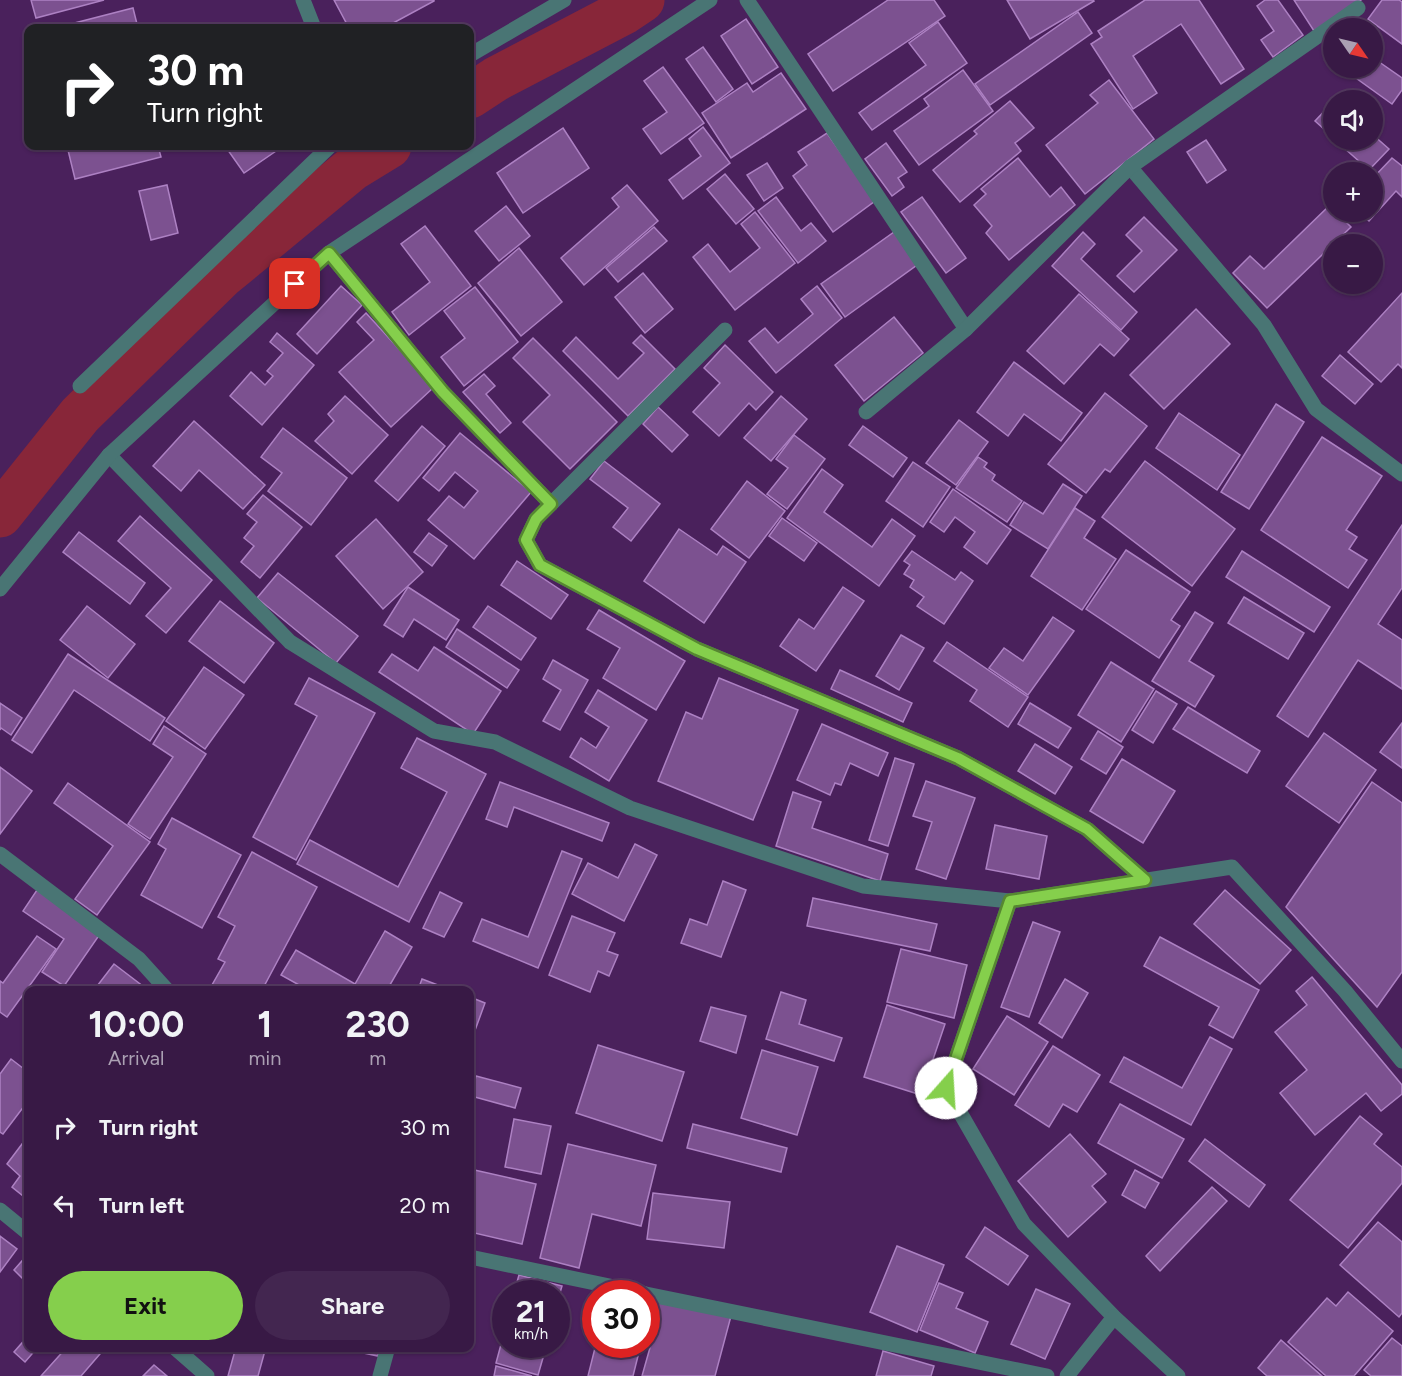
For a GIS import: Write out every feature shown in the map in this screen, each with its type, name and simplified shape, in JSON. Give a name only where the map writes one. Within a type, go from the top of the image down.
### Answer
[{"type":"street","points":[[303,0],[312,24]]},
{"type":"street","points":[[474,53],[564,0]]},
{"type":"street","points":[[0,589],[109,455],[329,253],[710,0]]},
{"type":"street","points":[[747,0],[966,329]]},
{"type":"street","points":[[866,412],[966,329],[1130,167],[1358,8]]},
{"type":"street","points":[[80,386],[326,150]]},
{"type":"street","points":[[1130,167],[1264,325],[1316,409],[1402,474]]},
{"type":"street","points":[[329,253],[443,392],[551,504]]},
{"type":"street","points":[[725,330],[536,519],[526,540],[540,565],[697,649],[958,758],[1087,829],[1145,880]]},
{"type":"street","points":[[109,455],[290,642],[434,731],[495,742],[630,808],[863,886],[1010,901],[1232,867],[1345,991],[1402,1061]]},
{"type":"street","points":[[0,854],[139,959],[163,986]]},
{"type":"street","points":[[1010,901],[946,1088],[1024,1224],[1114,1317],[1178,1376]]},
{"type":"street","points":[[0,1210],[24,1230]]},
{"type":"street","points":[[474,1258],[582,1280]]},
{"type":"street","points":[[660,1296],[1047,1376]]},
{"type":"street","points":[[1067,1376],[1114,1317]]},
{"type":"street","points":[[180,1352],[207,1376]]},
{"type":"street","points":[[380,1376],[387,1352]]},
{"type":"building","points":[[31,0],[104,0],[36,18]]},
{"type":"building","points":[[334,0],[434,0],[391,24],[347,24]]},
{"type":"building","points":[[888,0],[934,0],[945,16],[833,91],[808,54]]},
{"type":"building","points":[[1007,0],[1093,0],[1094,1],[1030,39]]},
{"type":"building","points":[[1145,0],[1199,0],[1244,69],[1221,84],[1181,24],[1133,56],[1157,93],[1133,109],[1091,44],[1102,37],[1098,31]]},
{"type":"building","points":[[1265,0],[1278,0],[1303,35],[1273,57],[1261,40],[1274,31],[1257,6]]},
{"type":"building","points":[[1294,0],[1361,0],[1334,18],[1323,18],[1323,25],[1314,31]]},
{"type":"building","points":[[1382,0],[1402,2],[1402,44],[1383,30],[1383,18],[1369,18]]},
{"type":"building","points":[[133,8],[137,24],[71,24]]},
{"type":"building","points":[[1078,12],[1092,33],[990,105],[975,84]]},
{"type":"building","points":[[746,19],[778,67],[752,84],[721,36]]},
{"type":"building","points":[[938,22],[967,63],[872,130],[859,113],[926,65],[909,43]]},
{"type":"building","points":[[703,47],[733,89],[716,102],[686,59]]},
{"type":"building","points":[[1383,65],[1402,78],[1402,90],[1392,104],[1383,98],[1383,90],[1373,90],[1356,78],[1383,78]]},
{"type":"building","points":[[663,67],[704,123],[661,154],[643,129],[667,112],[644,81]]},
{"type":"building","points":[[963,70],[993,111],[919,165],[894,131],[929,106],[924,99]]},
{"type":"building","points":[[781,73],[806,109],[731,158],[702,113],[747,83],[753,92]]},
{"type":"building","points":[[1109,80],[1154,139],[1085,194],[1046,145],[1098,103],[1090,95]]},
{"type":"building","points":[[1010,101],[1034,128],[1015,143],[1021,151],[960,202],[933,170],[977,134],[974,131]]},
{"type":"building","points":[[1323,113],[1323,128],[1315,121]]},
{"type":"building","points":[[703,127],[730,163],[683,199],[669,180],[701,156],[689,139]]},
{"type":"building","points":[[563,128],[589,168],[523,213],[497,173]]},
{"type":"building","points":[[827,133],[875,201],[833,232],[793,176],[807,165],[798,152]]},
{"type":"building","points":[[1206,140],[1226,170],[1207,183],[1187,152]]},
{"type":"building","points":[[886,143],[907,172],[898,178],[904,187],[892,196],[865,159]]},
{"type":"building","points":[[1383,144],[1389,149],[1377,162],[1360,162],[1346,150],[1383,150]]},
{"type":"building","points":[[68,150],[159,150],[161,157],[75,179]]},
{"type":"building","points":[[228,150],[278,150],[244,173]]},
{"type":"building","points":[[1018,158],[1050,197],[1061,187],[1075,205],[1009,260],[986,233],[992,226],[974,205],[986,194],[981,189]]},
{"type":"building","points":[[1392,158],[1402,166],[1402,197],[1396,191],[1383,205],[1383,167]]},
{"type":"building","points":[[767,163],[783,188],[764,201],[747,175]]},
{"type":"building","points":[[725,174],[754,209],[736,224],[707,189]]},
{"type":"building","points":[[167,185],[178,233],[151,240],[139,191]]},
{"type":"building","points":[[627,185],[658,221],[584,285],[561,258],[619,207],[612,198]]},
{"type":"building","points":[[776,197],[801,231],[811,223],[826,241],[798,263],[758,211]]},
{"type":"building","points":[[922,197],[966,258],[946,273],[901,212]]},
{"type":"building","points":[[506,206],[530,236],[499,261],[475,231]]},
{"type":"building","points":[[755,212],[795,263],[735,310],[693,257],[708,244],[730,272],[760,248],[741,224]]},
{"type":"building","points":[[1323,212],[1323,222],[1346,222],[1351,227],[1344,234],[1323,234],[1323,254],[1267,308],[1233,273],[1250,256],[1264,269]]},
{"type":"building","points":[[1144,217],[1177,250],[1134,292],[1117,276],[1142,251],[1126,235]]},
{"type":"building","points":[[425,226],[471,286],[409,335],[392,312],[430,282],[401,244]]},
{"type":"building","points":[[654,227],[667,241],[618,282],[606,268]]},
{"type":"building","points":[[894,232],[917,265],[845,317],[821,284]]},
{"type":"building","points":[[1083,232],[1095,244],[1081,259],[1137,312],[1121,330],[1052,266]]},
{"type":"building","points":[[519,248],[562,302],[521,336],[478,283]]},
{"type":"building","points":[[643,273],[673,309],[645,333],[615,297]]},
{"type":"building","points":[[341,286],[362,305],[317,354],[297,334]]},
{"type":"building","points":[[817,286],[842,318],[776,373],[749,341],[765,328],[778,343],[813,314],[801,299]]},
{"type":"building","points":[[475,287],[518,342],[464,386],[441,357],[465,338],[444,311]]},
{"type":"building","points":[[1402,293],[1402,368],[1398,364],[1381,382],[1348,352]]},
{"type":"building","points":[[1079,294],[1129,339],[1114,356],[1100,344],[1064,384],[1027,351]]},
{"type":"building","points":[[1196,309],[1230,344],[1164,409],[1130,375]]},
{"type":"building","points":[[366,313],[434,387],[391,427],[339,372],[374,340],[357,322]]},
{"type":"building","points":[[894,317],[923,353],[864,401],[835,365]]},
{"type":"building","points":[[277,333],[314,365],[262,425],[230,396],[251,372],[265,385],[273,376],[267,371],[283,353],[270,342]]},
{"type":"building","points":[[641,335],[675,369],[628,416],[563,351],[576,337],[618,379],[644,353],[633,343]]},
{"type":"building","points":[[533,338],[617,422],[570,469],[523,422],[550,395],[513,358]]},
{"type":"building","points":[[725,345],[773,392],[756,410],[749,403],[719,436],[693,412],[720,383],[704,368]]},
{"type":"building","points":[[1340,355],[1373,384],[1355,404],[1322,376]]},
{"type":"building","points":[[1014,362],[1082,413],[1061,441],[1024,414],[1008,436],[977,412]]},
{"type":"building","points":[[484,374],[495,386],[486,394],[511,423],[500,433],[463,392]]},
{"type":"building","points":[[1105,393],[1147,426],[1110,472],[1105,469],[1086,493],[1048,464]]},
{"type":"building","points":[[345,396],[388,435],[352,474],[315,441],[334,421],[328,414]]},
{"type":"building","points":[[781,396],[807,419],[771,461],[744,438]]},
{"type":"building","points":[[1276,404],[1304,422],[1249,509],[1221,492]]},
{"type":"building","points":[[658,407],[688,435],[672,452],[643,424]]},
{"type":"building","points":[[1179,413],[1240,455],[1217,490],[1156,448]]},
{"type":"building","points":[[959,420],[988,442],[956,485],[926,463]]},
{"type":"building","points":[[194,421],[265,485],[243,509],[199,470],[181,491],[153,466]]},
{"type":"building","points":[[422,426],[445,446],[398,501],[375,481]]},
{"type":"building","points":[[863,426],[907,458],[893,477],[849,445]]},
{"type":"building","points":[[283,428],[347,478],[311,525],[268,491],[282,473],[261,457]]},
{"type":"building","points":[[460,433],[531,492],[474,559],[428,520],[449,496],[464,508],[478,491],[455,472],[439,491],[423,478]]},
{"type":"building","points":[[794,435],[825,459],[787,509],[767,494],[788,468],[776,459]]},
{"type":"building","points":[[1322,437],[1382,476],[1346,530],[1357,537],[1349,549],[1367,560],[1348,588],[1261,530]]},
{"type":"building","points":[[978,457],[987,463],[984,467],[995,475],[992,480],[1022,501],[1007,522],[956,488]]},
{"type":"building","points":[[604,461],[660,504],[631,541],[613,527],[628,508],[590,479]]},
{"type":"building","points":[[1145,461],[1235,529],[1192,586],[1102,517]]},
{"type":"building","points":[[913,462],[950,487],[923,527],[886,501]]},
{"type":"building","points":[[822,469],[843,485],[824,512],[872,547],[892,519],[915,536],[879,586],[787,518]]},
{"type":"building","points":[[747,481],[785,511],[749,558],[711,529]]},
{"type":"building","points":[[1063,484],[1082,496],[1048,549],[1010,525],[1024,502],[1043,514]]},
{"type":"building","points":[[953,489],[1011,530],[987,564],[964,547],[975,532],[955,517],[944,532],[930,522]]},
{"type":"building","points":[[263,495],[302,527],[260,578],[241,562],[254,546],[244,538],[257,522],[247,514]]},
{"type":"building","points":[[1075,508],[1095,521],[1084,538],[1116,559],[1082,610],[1031,576]]},
{"type":"building","points":[[140,516],[212,580],[166,633],[146,616],[171,588],[118,541]]},
{"type":"building","points":[[782,518],[817,543],[804,561],[769,536]]},
{"type":"building","points":[[376,519],[423,572],[383,609],[336,556]]},
{"type":"building","points":[[1402,525],[1402,588],[1378,624],[1402,640],[1402,689],[1358,660],[1308,737],[1277,716]]},
{"type":"building","points":[[679,529],[717,555],[723,546],[746,562],[704,623],[644,581]]},
{"type":"building","points":[[79,532],[145,583],[130,604],[63,552]]},
{"type":"building","points":[[429,533],[447,546],[432,566],[414,552]]},
{"type":"building","points":[[1126,550],[1190,592],[1171,620],[1180,626],[1159,658],[1086,609]]},
{"type":"building","points":[[912,551],[955,580],[961,572],[973,581],[944,624],[917,606],[924,597],[910,587],[914,580],[904,574],[910,565],[904,561]]},
{"type":"building","points":[[1242,551],[1330,607],[1314,632],[1226,577]]},
{"type":"building","points":[[517,561],[568,595],[551,619],[501,585]]},
{"type":"building","points":[[278,573],[358,636],[336,663],[257,598]]},
{"type":"building","points":[[408,587],[459,620],[446,640],[414,619],[403,637],[384,625]]},
{"type":"building","points":[[843,587],[864,601],[816,671],[780,646],[799,619],[814,629]]},
{"type":"building","points":[[1244,597],[1304,633],[1288,659],[1228,623]]},
{"type":"building","points":[[220,601],[274,643],[244,683],[189,641]]},
{"type":"building","points":[[87,606],[135,644],[108,678],[60,640]]},
{"type":"building","points":[[488,606],[536,638],[521,660],[473,627]]},
{"type":"building","points":[[599,610],[685,661],[656,710],[603,678],[620,648],[587,629]]},
{"type":"building","points":[[1195,612],[1213,623],[1189,661],[1214,676],[1195,707],[1152,681]]},
{"type":"building","points":[[1053,617],[1074,631],[1028,695],[989,668],[1004,648],[1023,661]]},
{"type":"building","points":[[457,629],[519,670],[507,688],[446,647]]},
{"type":"building","points":[[901,635],[924,648],[899,690],[876,676]]},
{"type":"building","points":[[947,642],[1028,697],[1008,727],[970,701],[977,690],[934,661]]},
{"type":"building","points":[[434,647],[501,691],[473,734],[379,672],[392,654],[418,671]]},
{"type":"building","points":[[68,654],[165,718],[150,741],[74,690],[32,753],[12,740]]},
{"type":"building","points":[[553,660],[588,680],[560,730],[543,721],[561,690],[543,679]]},
{"type":"building","points":[[1111,662],[1154,689],[1121,742],[1078,715]]},
{"type":"building","points":[[204,667],[244,695],[205,749],[166,721]]},
{"type":"building","points":[[840,670],[912,703],[903,722],[831,689]]},
{"type":"building","points":[[309,678],[375,713],[296,860],[253,837],[317,716],[295,704]]},
{"type":"building","points":[[719,678],[798,710],[753,820],[658,781],[686,712],[702,719]]},
{"type":"building","points":[[598,690],[647,720],[609,781],[570,757],[581,738],[596,748],[609,727],[585,712]]},
{"type":"building","points":[[1156,691],[1177,704],[1153,743],[1132,730]]},
{"type":"building","points":[[0,703],[22,718],[11,735],[1,728],[0,730]]},
{"type":"building","points":[[1030,703],[1071,728],[1058,748],[1018,724]]},
{"type":"building","points":[[1188,707],[1260,751],[1247,773],[1173,729]]},
{"type":"building","points":[[1402,723],[1402,768],[1380,752]]},
{"type":"building","points":[[822,724],[888,753],[878,776],[850,763],[841,785],[835,783],[830,795],[797,780]]},
{"type":"building","points":[[164,726],[206,754],[150,839],[128,824],[173,757],[153,744]]},
{"type":"building","points":[[1098,731],[1123,747],[1106,774],[1081,759]]},
{"type":"building","points":[[1324,733],[1376,770],[1339,823],[1286,786]]},
{"type":"building","points":[[417,738],[486,774],[409,922],[297,864],[310,840],[398,887],[447,792],[401,768]]},
{"type":"building","points":[[1035,744],[1072,767],[1055,794],[1018,771]]},
{"type":"building","points":[[895,758],[914,764],[888,846],[869,840]]},
{"type":"building","points":[[1122,759],[1175,791],[1143,843],[1090,811]]},
{"type":"building","points":[[0,767],[32,791],[0,834]]},
{"type":"building","points":[[926,781],[975,798],[946,879],[916,869],[932,822],[913,816]]},
{"type":"building","points":[[500,782],[609,823],[602,841],[514,807],[507,827],[486,819]]},
{"type":"building","points":[[1372,782],[1402,803],[1402,972],[1377,1007],[1286,907]]},
{"type":"building","points":[[68,783],[150,842],[97,915],[75,899],[113,846],[54,803]]},
{"type":"building","points":[[793,792],[821,802],[812,828],[888,854],[880,881],[776,846]]},
{"type":"building","points":[[172,818],[241,855],[202,928],[141,895],[166,849],[158,844]]},
{"type":"building","points":[[995,825],[1047,836],[1039,879],[986,869]]},
{"type":"building","points":[[635,844],[657,855],[624,921],[572,894],[588,863],[618,878]]},
{"type":"building","points":[[562,851],[582,859],[538,968],[473,941],[482,919],[528,937]]},
{"type":"building","points":[[252,852],[317,887],[264,986],[212,985],[225,962],[218,959],[235,926],[218,917]]},
{"type":"building","points":[[723,881],[746,890],[721,957],[681,943],[690,919],[707,925]]},
{"type":"building","points":[[37,890],[100,934],[64,986],[42,972],[64,939],[23,911]]},
{"type":"building","points":[[1225,890],[1291,950],[1260,984],[1194,924]]},
{"type":"building","points":[[440,892],[462,903],[444,937],[423,928]]},
{"type":"building","points":[[813,898],[937,924],[930,951],[807,926]]},
{"type":"building","points":[[572,916],[615,933],[607,951],[618,955],[609,976],[598,971],[590,992],[549,975]]},
{"type":"building","points":[[1033,922],[1060,932],[1029,1017],[1001,1007]]},
{"type":"building","points":[[385,931],[412,947],[389,986],[301,986],[281,975],[296,950],[355,984]]},
{"type":"building","points":[[37,936],[56,949],[29,986],[24,986],[24,993],[7,1017],[0,1012],[0,981],[3,983]]},
{"type":"building","points":[[1160,937],[1259,990],[1233,1038],[1209,1025],[1219,1007],[1144,966]]},
{"type":"building","points":[[901,949],[967,965],[954,1018],[887,1002]]},
{"type":"building","points":[[114,964],[143,986],[97,986]]},
{"type":"building","points":[[1312,977],[1402,1085],[1402,1094],[1381,1111],[1366,1093],[1315,1135],[1280,1093],[1307,1070],[1275,1032],[1307,1005],[1296,991]]},
{"type":"building","points":[[422,979],[440,986],[419,986]]},
{"type":"building","points":[[1065,979],[1088,993],[1062,1038],[1039,1023]]},
{"type":"building","points":[[781,992],[806,1000],[799,1024],[842,1038],[834,1061],[766,1039]]},
{"type":"building","points":[[474,999],[485,1003],[474,1033]]},
{"type":"building","points":[[887,1005],[945,1024],[921,1095],[864,1077]]},
{"type":"building","points":[[711,1007],[746,1016],[736,1053],[700,1041]]},
{"type":"building","points":[[1007,1016],[1048,1042],[1014,1095],[973,1069]]},
{"type":"building","points":[[1210,1037],[1232,1049],[1191,1125],[1110,1082],[1124,1057],[1182,1088]]},
{"type":"building","points":[[598,1045],[684,1072],[662,1141],[576,1113]]},
{"type":"building","points":[[1053,1046],[1100,1075],[1077,1112],[1063,1104],[1049,1127],[1015,1105]]},
{"type":"building","points":[[762,1050],[818,1067],[797,1135],[741,1118]]},
{"type":"building","points":[[11,1059],[24,1069],[24,1106],[3,1134],[0,1132],[0,1074]]},
{"type":"building","points":[[476,1076],[521,1088],[515,1108],[474,1097]]},
{"type":"building","points":[[1120,1104],[1184,1139],[1162,1178],[1098,1143]]},
{"type":"building","points":[[1360,1116],[1382,1134],[1374,1144],[1402,1167],[1402,1183],[1348,1248],[1290,1200]]},
{"type":"building","points":[[514,1119],[551,1126],[541,1174],[505,1167]]},
{"type":"building","points":[[693,1124],[787,1148],[781,1172],[687,1148]]},
{"type":"building","points":[[1070,1134],[1106,1174],[1092,1186],[1106,1202],[1068,1237],[1018,1181]]},
{"type":"building","points":[[1205,1139],[1265,1185],[1249,1207],[1189,1161]]},
{"type":"building","points":[[24,1141],[24,1197],[12,1187],[20,1176],[7,1164]]},
{"type":"building","points":[[568,1144],[656,1165],[641,1226],[592,1214],[579,1268],[540,1258]]},
{"type":"building","points":[[474,1170],[536,1184],[522,1244],[474,1233]]},
{"type":"building","points":[[1135,1170],[1159,1183],[1145,1208],[1122,1195]]},
{"type":"building","points":[[1212,1187],[1227,1201],[1160,1271],[1146,1256]]},
{"type":"building","points":[[653,1193],[730,1202],[724,1248],[647,1239]]},
{"type":"building","points":[[1378,1222],[1402,1242],[1402,1313],[1399,1317],[1340,1265]]},
{"type":"building","points":[[985,1227],[1028,1256],[1008,1285],[966,1257]]},
{"type":"building","points":[[0,1236],[17,1249],[0,1272]]},
{"type":"building","points":[[897,1246],[944,1265],[917,1332],[870,1312]]},
{"type":"building","points":[[24,1259],[24,1280],[14,1270]]},
{"type":"building","points":[[519,1275],[539,1280],[518,1280]]},
{"type":"building","points":[[939,1283],[963,1293],[956,1308],[988,1322],[975,1353],[920,1330]]},
{"type":"building","points":[[1036,1289],[1070,1304],[1045,1359],[1011,1344]]},
{"type":"building","points":[[1348,1292],[1393,1331],[1354,1376],[1326,1376],[1288,1342],[1327,1298],[1336,1306]]},
{"type":"building","points":[[660,1297],[731,1316],[715,1376],[642,1376],[647,1358],[660,1358]]},
{"type":"building","points":[[1392,1338],[1402,1346],[1402,1376],[1371,1376],[1364,1370]]},
{"type":"building","points":[[1281,1340],[1322,1376],[1267,1376],[1258,1368]]},
{"type":"building","points":[[24,1341],[24,1352],[34,1352],[25,1362],[14,1352]]},
{"type":"building","points":[[883,1351],[934,1366],[931,1376],[876,1376]]},
{"type":"building","points":[[63,1352],[102,1352],[81,1376],[41,1376]]},
{"type":"building","points":[[235,1352],[265,1352],[258,1376],[228,1376]]},
{"type":"building","points":[[359,1352],[379,1352],[378,1356]]},
{"type":"building","points":[[497,1358],[543,1358],[538,1375],[496,1363]]},
{"type":"building","points":[[592,1358],[638,1358],[633,1376],[588,1376]]},
{"type":"building","points":[[154,1365],[167,1376],[143,1376]]},
{"type":"building","points":[[496,1366],[532,1376],[494,1376]]},
{"type":"waterway","points":[[474,93],[496,79],[624,12],[642,0]]},
{"type":"waterway","points":[[0,515],[80,415],[222,276],[353,168],[382,150]]},
{"type":"route","points":[[295,284],[329,253],[443,392],[551,504],[536,519],[526,540],[540,565],[697,649],[958,758],[1087,829],[1145,880],[1010,901],[946,1088]]}]
